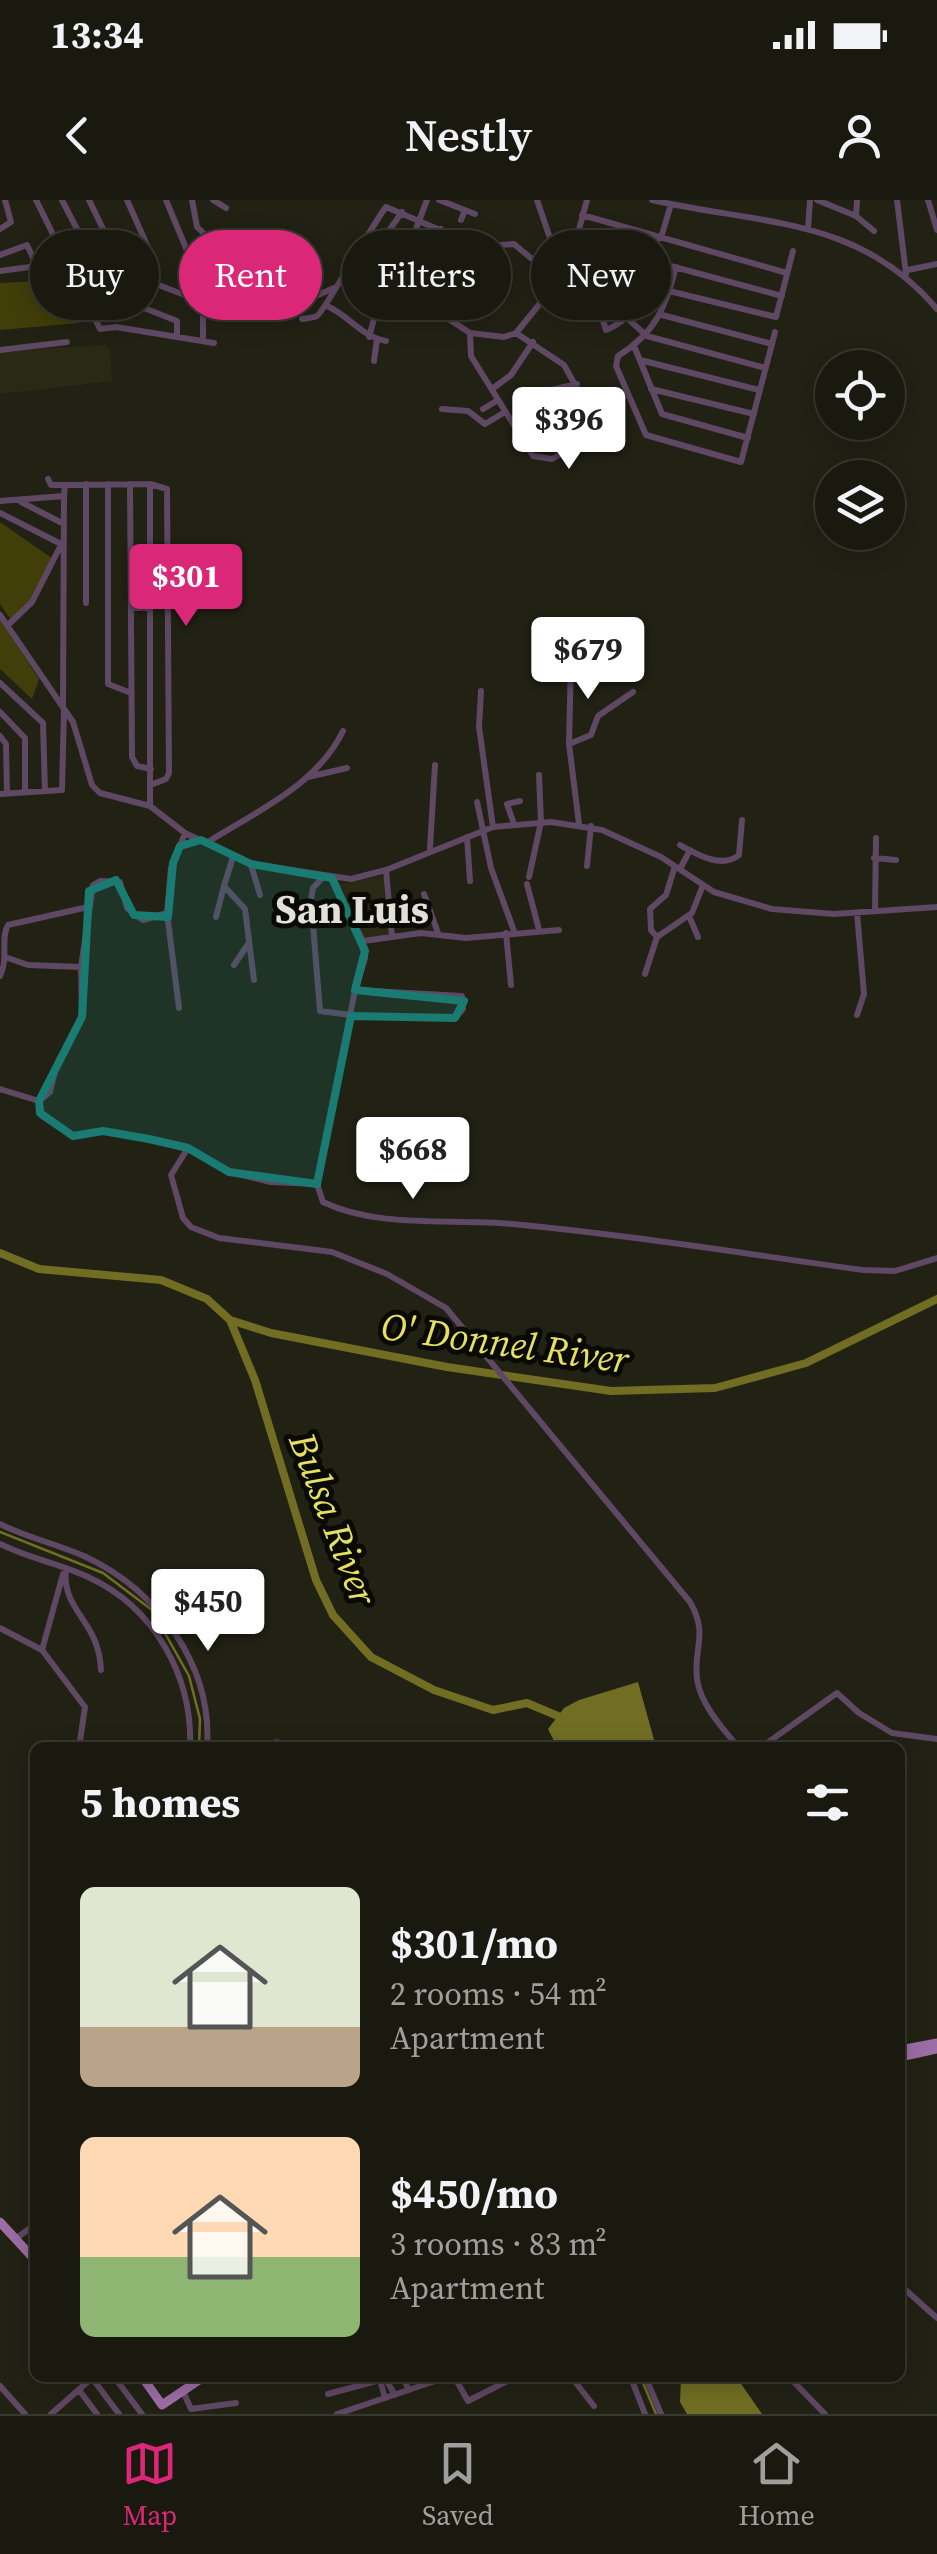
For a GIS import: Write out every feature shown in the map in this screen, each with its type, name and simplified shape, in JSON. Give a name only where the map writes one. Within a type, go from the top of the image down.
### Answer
[{"type":"main road","points":[[905,2052],[937,2046]]},
{"type":"main road","points":[[0,2222],[30,2255]]},
{"type":"main road","points":[[145,2382],[165,2409],[196,2382]]},
{"type":"street","points":[[0,229],[11,222],[5,200]]},
{"type":"street","points":[[36,200],[49,230]]},
{"type":"street","points":[[62,200],[76,230]]},
{"type":"street","points":[[89,200],[104,230]]},
{"type":"street","points":[[126,200],[140,230]]},
{"type":"street","points":[[166,200],[179,232]]},
{"type":"street","points":[[192,200],[196,226],[201,230]]},
{"type":"street","points":[[214,200],[226,208]]},
{"type":"street","points":[[415,230],[426,200]]},
{"type":"street","points":[[439,200],[475,214]]},
{"type":"street","points":[[536,200],[545,230]]},
{"type":"street","points":[[578,230],[586,200]]},
{"type":"street","points":[[652,200],[692,204],[839,238],[907,272],[937,310]]},
{"type":"street","points":[[808,228],[814,200],[835,203],[874,232]]},
{"type":"street","points":[[856,216],[857,200]]},
{"type":"street","points":[[897,200],[907,272]]},
{"type":"street","points":[[928,200],[937,230]]},
{"type":"street","points":[[663,230],[671,204]]},
{"type":"street","points":[[460,205],[462,220]]},
{"type":"street","points":[[369,230],[384,208],[441,229]]},
{"type":"street","points":[[389,230],[402,212]]},
{"type":"street","points":[[582,215],[635,230]]},
{"type":"street","points":[[671,241],[787,272]]},
{"type":"street","points":[[26,244],[37,266],[2,271],[0,258],[26,244]]},
{"type":"street","points":[[511,244],[531,259]]},
{"type":"street","points":[[671,292],[776,317],[793,251]]},
{"type":"street","points":[[907,272],[937,264]]},
{"type":"street","points":[[671,266],[782,296]]},
{"type":"street","points":[[671,285],[676,267]]},
{"type":"street","points":[[322,311],[342,273]]},
{"type":"street","points":[[159,285],[202,302],[202,342]]},
{"type":"street","points":[[322,291],[335,287]]},
{"type":"street","points":[[327,306],[377,339]]},
{"type":"street","points":[[159,313],[177,321],[177,338]]},
{"type":"street","points":[[447,320],[470,334],[504,337],[516,333],[531,315]]},
{"type":"street","points":[[671,317],[772,344]]},
{"type":"street","points":[[95,320],[100,329],[214,343]]},
{"type":"street","points":[[374,361],[376,320]]},
{"type":"street","points":[[602,320],[604,328],[625,320]]},
{"type":"street","points":[[629,320],[648,336],[765,368]]},
{"type":"street","points":[[659,320],[648,336],[615,363],[646,435],[738,462],[743,459],[774,332]]},
{"type":"street","points":[[470,334],[467,346],[535,458],[560,456],[580,445],[592,428],[590,408],[564,365],[516,333]]},
{"type":"street","points":[[0,350],[67,342]]},
{"type":"street","points":[[492,390],[511,376],[533,342]]},
{"type":"street","points":[[634,346],[667,416],[748,438]]},
{"type":"street","points":[[640,360],[759,390]]},
{"type":"street","points":[[547,391],[578,384]]},
{"type":"street","points":[[651,388],[754,414]]},
{"type":"street","points":[[482,409],[498,400]]},
{"type":"street","points":[[442,409],[468,411],[485,424],[505,412]]},
{"type":"street","points":[[48,479],[51,486],[150,484],[167,489],[169,773],[166,780],[152,784]]},
{"type":"street","points":[[86,484],[86,603]]},
{"type":"street","points":[[108,484],[108,684],[132,693]]},
{"type":"street","points":[[130,484],[133,761],[151,769]]},
{"type":"street","points":[[150,484],[150,806]]},
{"type":"street","points":[[0,736],[6,744],[3,794],[63,788],[64,485]]},
{"type":"street","points":[[0,501],[64,496]]},
{"type":"street","points":[[18,500],[64,524]]},
{"type":"street","points":[[0,512],[63,545]]},
{"type":"street","points":[[8,625],[32,602],[63,545]]},
{"type":"street","points":[[131,608],[168,616]]},
{"type":"street","points":[[0,614],[76,727],[92,785],[100,793],[150,806],[185,833],[250,864],[351,879],[386,870],[494,826],[579,824],[591,826],[703,884],[772,909],[857,912],[937,907]]},
{"type":"street","points":[[572,661],[569,744],[579,824]]},
{"type":"street","points":[[0,683],[43,722],[45,791]]},
{"type":"street","points":[[481,691],[479,724],[494,826]]},
{"type":"street","points":[[569,744],[591,735],[598,716],[633,692]]},
{"type":"street","points":[[0,712],[25,738],[26,792]]},
{"type":"street","points":[[180,846],[204,841],[258,815],[327,762],[342,731]]},
{"type":"street","points":[[430,849],[435,765]]},
{"type":"street","points":[[307,777],[347,768]]},
{"type":"street","points":[[539,775],[542,822],[528,881],[539,930]]},
{"type":"street","points":[[514,824],[507,804],[520,801]]},
{"type":"street","points":[[478,802],[482,832],[510,932],[511,985]]},
{"type":"street","points":[[680,846],[720,862],[734,860],[739,855],[742,820]]},
{"type":"street","points":[[587,866],[591,826]]},
{"type":"street","points":[[179,1008],[167,914],[171,868],[185,833]]},
{"type":"street","points":[[467,836],[470,881]]},
{"type":"street","points":[[875,911],[876,838]]},
{"type":"street","points":[[657,937],[651,930],[649,912],[666,895],[690,850]]},
{"type":"street","points":[[216,917],[233,857]]},
{"type":"street","points":[[874,858],[896,860]]},
{"type":"street","points":[[250,864],[260,895]]},
{"type":"street","points":[[386,870],[392,937]]},
{"type":"street","points":[[328,877],[362,942],[366,958],[355,990],[316,1184],[320,1199],[328,1204],[424,1222],[470,1220],[577,1230],[884,1272],[937,1258]]},
{"type":"street","points":[[328,877],[313,888],[311,900],[320,1010],[351,1016],[454,1018],[463,1009],[462,996],[355,990]]},
{"type":"street","points":[[39,1101],[50,1092],[61,1056],[82,1018],[82,967],[93,885],[116,880],[134,915],[144,920],[167,914]]},
{"type":"street","points":[[645,974],[657,937],[673,922],[689,916],[703,884]]},
{"type":"street","points":[[224,886],[245,909],[254,980]]},
{"type":"street","points":[[424,894],[438,933]]},
{"type":"street","points":[[0,976],[5,957],[3,933],[8,925],[88,906]]},
{"type":"street","points":[[856,1015],[864,994],[857,912]]},
{"type":"street","points":[[689,916],[698,937]]},
{"type":"street","points":[[362,942],[438,933],[466,938],[559,930]]},
{"type":"street","points":[[234,965],[249,943]]},
{"type":"street","points":[[5,957],[28,965],[82,967]]},
{"type":"street","points":[[0,1089],[39,1101]]},
{"type":"street","points":[[39,1101],[42,1116],[73,1136],[102,1131],[188,1148],[229,1172],[268,1182],[316,1184]]},
{"type":"street","points":[[188,1148],[172,1169],[172,1182],[183,1218],[202,1234],[332,1252],[387,1274],[446,1308],[690,1602],[702,1627],[698,1683],[720,1726],[734,1742]]},
{"type":"street","points":[[0,1524],[104,1566],[154,1606],[190,1660],[206,1708],[206,1742]]},
{"type":"street","points":[[0,1544],[66,1568],[115,1592],[160,1638],[184,1690],[189,1742]]},
{"type":"street","points":[[42,1650],[56,1590],[66,1568]]},
{"type":"street","points":[[66,1568],[65,1589],[99,1642],[101,1670]]},
{"type":"street","points":[[0,1628],[42,1650],[85,1707],[80,1742]]},
{"type":"street","points":[[768,1742],[836,1693],[892,1733],[937,1740]]},
{"type":"street","points":[[15,2239],[29,2228]]},
{"type":"street","points":[[905,2289],[936,2316]]},
{"type":"street","points":[[51,2414],[88,2382]]},
{"type":"street","points":[[95,2382],[119,2414]]},
{"type":"street","points":[[118,2382],[140,2413]]},
{"type":"street","points":[[328,2394],[367,2382]]},
{"type":"street","points":[[381,2382],[385,2398]]},
{"type":"street","points":[[384,2382],[395,2395]]},
{"type":"street","points":[[405,2382],[409,2390]]},
{"type":"street","points":[[337,2414],[432,2382]]},
{"type":"street","points":[[457,2382],[468,2412]]},
{"type":"street","points":[[466,2400],[475,2400],[507,2382]]},
{"type":"street","points":[[575,2382],[594,2406]]},
{"type":"street","points":[[633,2382],[645,2414]]},
{"type":"street","points":[[648,2382],[661,2414]]},
{"type":"street","points":[[794,2382],[825,2414]]},
{"type":"street","points":[[0,2386],[26,2414]]},
{"type":"street","points":[[79,2390],[97,2414]]},
{"type":"street","points":[[184,2391],[191,2409],[236,2403]]},
{"type":"street","points":[[0,2401],[7,2394]]},
{"type":"street","points":[[64,2403],[73,2414]]},
{"type":"highlighted area","points":[[201,840],[251,864],[332,878],[365,951],[355,990],[464,1001],[455,1018],[351,1016],[317,1184],[229,1172],[188,1148],[149,1139],[103,1131],[73,1136],[40,1113],[39,1101],[82,1017],[89,891],[116,880],[134,915],[168,917],[173,863],[180,846]]},
{"type":"shaded area","points":[[30,281],[30,320],[79,323],[0,330],[0,283]]},
{"type":"shaded area","points":[[105,345],[110,349],[112,381],[0,394],[0,351]]},
{"type":"shaded area","points":[[0,522],[53,559],[20,618],[13,623],[0,604]]},
{"type":"shaded area","points":[[0,619],[39,679],[32,699],[0,669]]},
{"type":"shaded area","points":[[383,876],[389,934],[363,940],[340,884]]},
{"type":"shaded area","points":[[638,1682],[655,1742],[554,1742],[548,1729],[564,1708]]},
{"type":"shaded area","points":[[681,2382],[740,2382],[762,2414],[687,2414],[680,2402]]},
{"type":"waterway","name":"O' Donnel River","points":[[0,1253],[39,1269],[161,1280],[207,1299],[230,1320],[271,1333],[447,1367],[611,1391],[715,1388],[806,1363],[937,1299]]},
{"type":"waterway","name":"Bulsa River","points":[[230,1320],[255,1380],[316,1580],[333,1615],[371,1657],[434,1690],[493,1710],[527,1703],[565,1719]]},
{"type":"waterway","points":[[0,1532],[103,1573],[152,1610],[189,1676],[200,1719],[199,1742]]},
{"type":"waterway","points":[[643,2382],[656,2414]]},
{"type":"district","name":"San Luis","points":[[352,909]]}]
